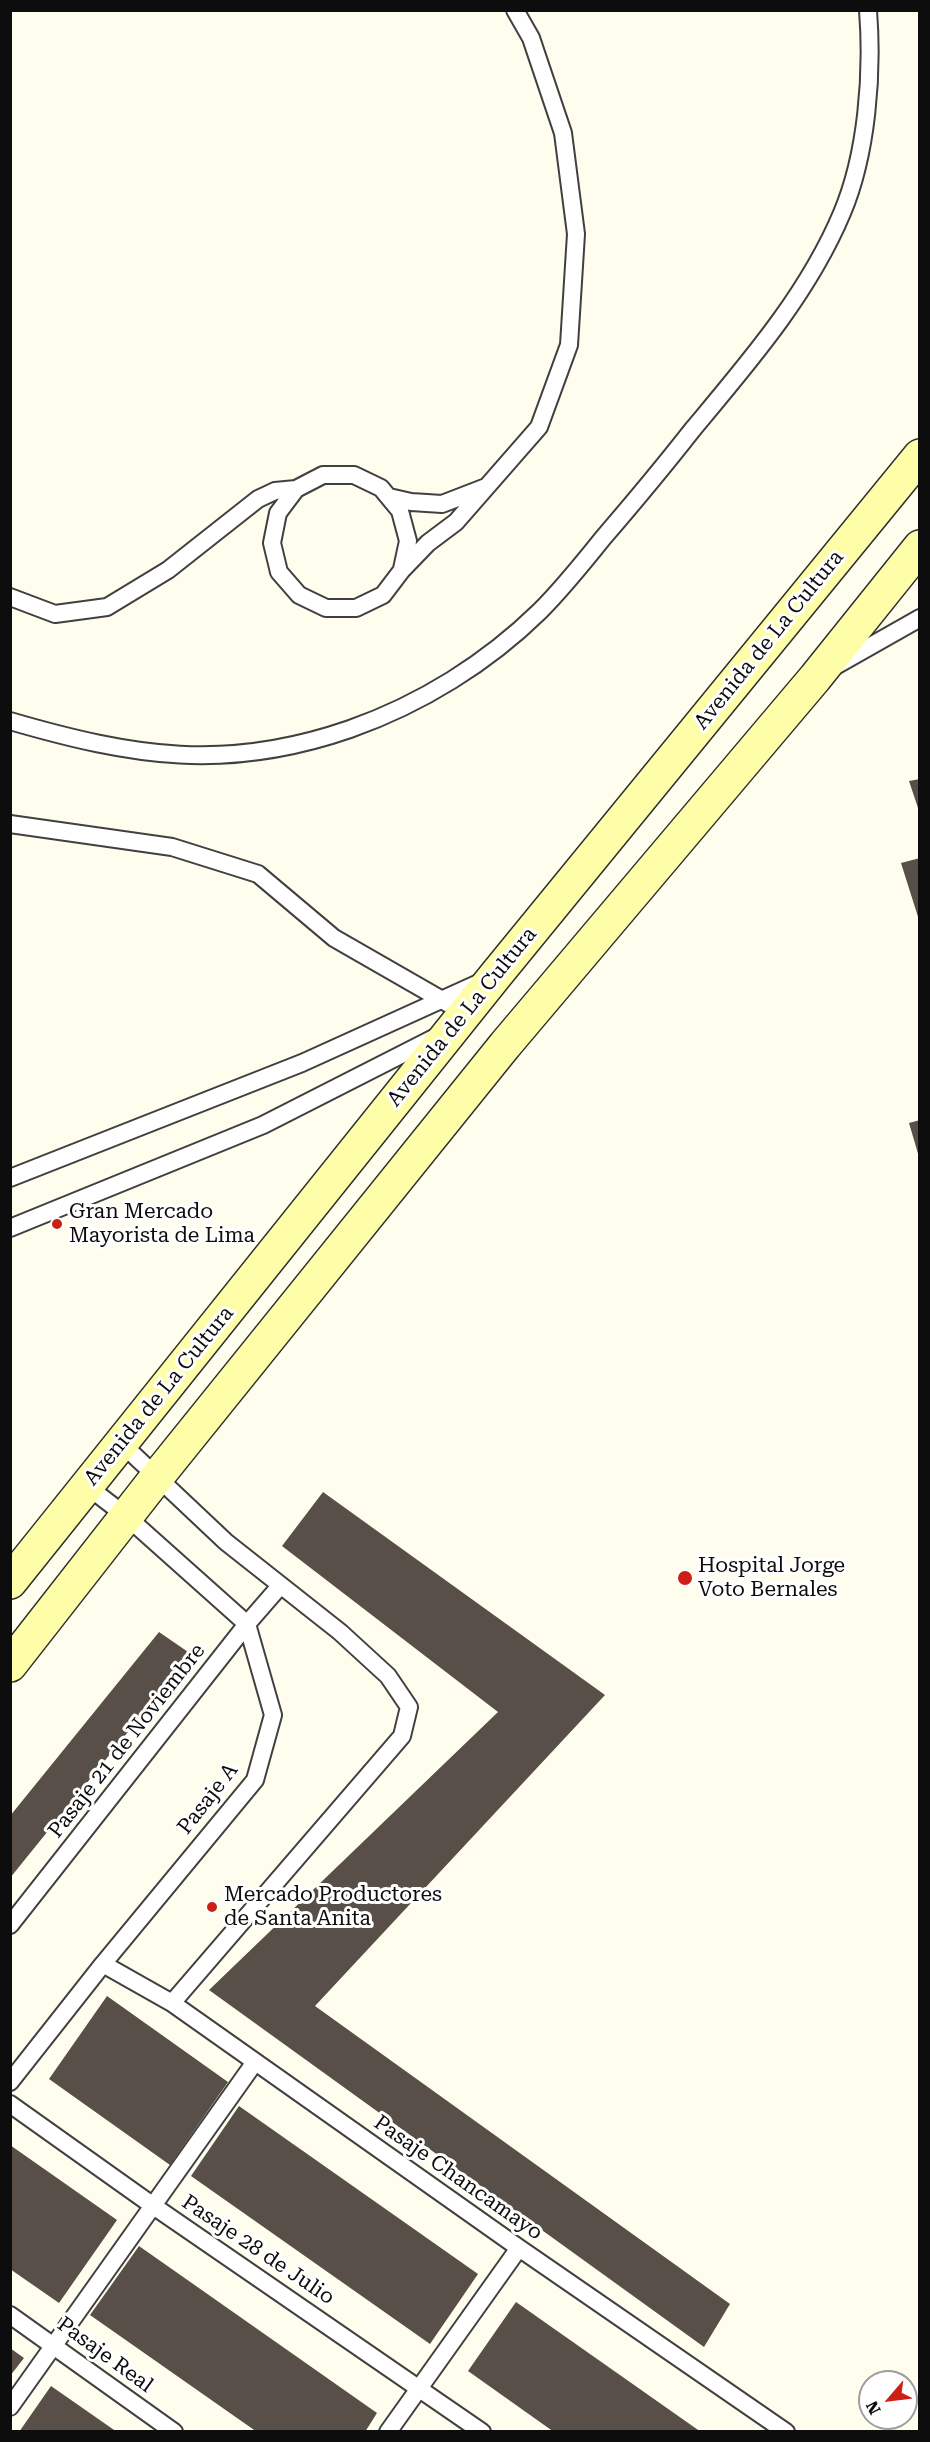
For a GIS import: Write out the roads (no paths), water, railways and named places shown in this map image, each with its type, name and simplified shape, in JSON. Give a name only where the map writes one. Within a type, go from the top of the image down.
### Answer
[{"type":"main road","name":"Avenida de La Cultura","points":[[10,1582],[122,1443],[453,1015],[495,976],[920,456]]},
{"type":"main road","points":[[10,1665],[157,1477],[505,1045],[815,678],[920,547]]},
{"type":"main road","points":[[453,1015],[505,1045]]},
{"type":"lane","points":[[296,489],[278,513],[272,543],[279,572],[299,596],[326,608],[356,608],[383,595],[402,570],[428,543],[456,522],[539,427],[569,345],[576,234],[563,133],[531,38],[515,10]]},
{"type":"lane","points":[[10,721],[97,745],[136,751],[200,756],[246,754],[280,749],[317,739],[383,716],[456,678],[493,651],[539,612],[643,491],[769,337],[826,248],[843,210],[863,130],[869,59],[868,10]]},
{"type":"lane","points":[[10,597],[56,614],[107,607],[168,570],[258,499],[275,491],[296,489],[323,475],[354,475],[381,488],[400,511],[408,541],[402,570]]},
{"type":"lane","points":[[389,498],[442,504],[490,485]]},
{"type":"lane","points":[[815,678],[920,618]]},
{"type":"lane","points":[[10,824],[172,847],[258,874],[334,938],[453,1015]]},
{"type":"lane","points":[[10,1178],[302,1063],[453,1015]]},
{"type":"lane","points":[[10,1228],[263,1125],[453,1015]]},
{"type":"lane","points":[[122,1443],[226,1542],[340,1632],[388,1676],[409,1707],[402,1736],[172,2003]]},
{"type":"lane","points":[[87,1486],[126,1516],[247,1624]]},
{"type":"lane","name":"Pasaje 21 de Noviembre","points":[[10,1925],[247,1624],[280,1586]]},
{"type":"lane","name":"Pasaje A","points":[[10,2082],[103,1964],[255,1780],[273,1715],[247,1624]]},
{"type":"lane","name":"Pasaje Chancamayo","points":[[103,1964],[172,2003],[519,2248],[786,2432]]},
{"type":"lane","points":[[10,2407],[255,2062]]},
{"type":"lane","name":"Pasaje 28 de Julio","points":[[10,2104],[152,2205],[482,2432]]},
{"type":"lane","points":[[388,2432],[519,2248]]},
{"type":"lane","name":"Pasaje Real","points":[[10,2315],[174,2432]]},
{"type":"place","name":"Gran Mercado Mayorista de Lima","points":[[57,1224]]},
{"type":"place","name":"Hospital Jorge Voto Bernales","points":[[685,1578]]},
{"type":"place","name":"Mercado Productores de Santa Anita","points":[[212,1907]]}]
